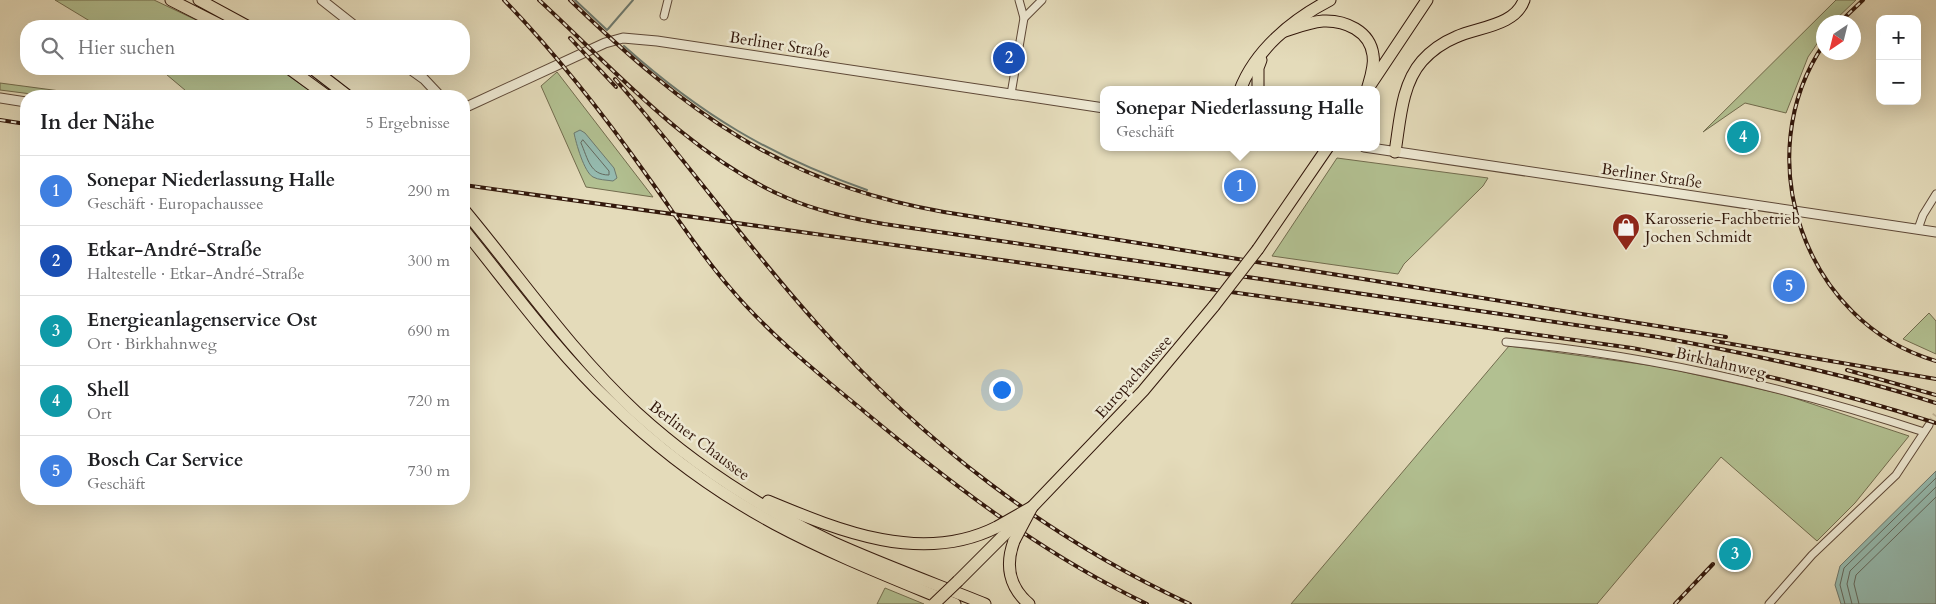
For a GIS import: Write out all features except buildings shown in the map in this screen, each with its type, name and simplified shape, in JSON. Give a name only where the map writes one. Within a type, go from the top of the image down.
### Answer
[{"type":"main road","points":[[171,0],[210,20]]},
{"type":"main road","points":[[199,0],[236,20]]},
{"type":"main road","points":[[1241,86],[1243,80],[1268,45],[1295,21],[1330,0]]},
{"type":"main road","points":[[1370,86],[1427,0]]},
{"type":"main road","points":[[1395,152],[1404,96],[1412,77],[1422,61],[1439,47],[1456,37],[1501,22],[1514,14],[1524,0]]},
{"type":"main road","points":[[1285,31],[1321,21],[1338,22],[1353,27],[1364,35],[1373,56],[1368,86]]},
{"type":"main road","points":[[1258,86],[1258,68],[1268,45]]},
{"type":"main road","points":[[298,75],[319,90]]},
{"type":"main road","points":[[321,75],[340,90]]},
{"type":"main road","name":"Europachaussee","points":[[1032,507],[1143,391],[1214,306],[1258,249],[1326,151]]},
{"type":"main road","name":"Berliner Chaussee","points":[[470,218],[560,330],[617,394],[679,449],[732,486],[779,514],[834,543],[985,604]]},
{"type":"main road","name":"Berliner Chaussee","points":[[470,237],[591,382],[629,420],[673,456],[716,487],[774,524],[851,560],[955,604]]},
{"type":"main road","points":[[732,486],[837,528],[882,540],[933,545],[1005,534],[1032,507]]},
{"type":"main road","points":[[934,604],[1032,507]]},
{"type":"main road","points":[[1005,534],[1009,554],[1009,571],[1014,586],[1029,604]]},
{"type":"street","points":[[322,0],[347,20]]},
{"type":"street","points":[[664,16],[668,0]]},
{"type":"street","points":[[1011,94],[1024,18],[1019,0]]},
{"type":"street","points":[[1024,18],[1042,0]]},
{"type":"street","name":"Berliner Straße","points":[[470,105],[572,57],[605,43],[623,38],[658,41],[1100,107]]},
{"type":"street","points":[[417,75],[435,90]]},
{"type":"street","points":[[0,98],[20,101]]},
{"type":"street","name":"Berliner Straße","points":[[1380,150],[1936,232]]},
{"type":"street","points":[[1918,230],[1923,215],[1936,194]]},
{"type":"street","name":"Birkhahnweg","points":[[1506,342],[1638,358],[1727,376],[1843,405],[1924,432]]},
{"type":"street","points":[[1769,604],[1812,555],[1896,475],[1914,451],[1929,425]]},
{"type":"green space","points":[[55,0],[154,0],[196,20],[88,20]]},
{"type":"green space","points":[[1836,0],[1856,0],[1840,15],[1821,15]]},
{"type":"green space","points":[[1816,20],[1816,45],[1808,57],[1786,113],[1745,103],[1703,132]]},
{"type":"green space","points":[[557,72],[653,197],[586,187],[541,86]]},
{"type":"green space","points":[[167,75],[287,75],[309,90],[185,90]]},
{"type":"green space","points":[[0,83],[53,90],[20,90],[20,93],[0,90]]},
{"type":"green space","points":[[1337,158],[1488,178],[1483,186],[1404,264],[1398,274],[1272,256]]},
{"type":"green space","points":[[1929,313],[1936,321],[1936,354],[1903,339]]},
{"type":"green space","points":[[1509,346],[1662,367],[1782,394],[1909,436],[1855,503],[1817,541],[1721,457],[1597,604],[1291,604]]},
{"type":"green space","points":[[885,588],[924,604],[877,604]]},
{"type":"water","points":[[580,130],[585,133],[614,168],[617,178],[613,181],[595,178],[590,174],[581,157],[574,133]]},
{"type":"water","points":[[1936,471],[1936,604],[1841,604],[1835,585],[1840,566]]},
{"type":"waterway","points":[[575,0],[607,30]]},
{"type":"waterway","points":[[608,29],[633,0]]},
{"type":"waterway","points":[[624,46],[680,92],[738,131],[799,163],[867,190]]},
{"type":"tunnel","points":[[1929,425],[1936,415]]},
{"type":"railway","points":[[504,0],[543,42],[597,108],[720,276],[746,306],[778,338],[899,440],[966,493],[1072,564],[1147,604]]},
{"type":"railway","points":[[539,0],[654,109],[685,135],[750,179],[785,197],[821,210],[884,224],[1658,337],[1798,366],[1868,383],[1936,403]]},
{"type":"railway","points":[[570,0],[654,76],[696,108],[739,137],[785,162],[833,183],[886,199],[944,212],[1726,337]]},
{"type":"railway","points":[[1847,15],[1863,0]]},
{"type":"railway","points":[[570,38],[616,87]]},
{"type":"railway","points":[[1816,59],[1801,88],[1790,135],[1791,184],[1802,230],[1822,274],[1852,311],[1890,341],[1936,361]]},
{"type":"railway","points":[[615,79],[667,140],[792,296],[859,369],[901,409],[945,448],[1038,518],[1138,578],[1190,604]]},
{"type":"railway","points":[[0,120],[20,123]]},
{"type":"railway","points":[[470,186],[1632,348],[1709,363],[1785,381],[1861,400],[1936,423]]},
{"type":"railway","points":[[1714,341],[1936,379]]},
{"type":"railway","points":[[1847,370],[1936,395]]},
{"type":"railway","points":[[1675,604],[1713,564]]},
{"type":"place","name":"Etkar-André-Straße","points":[[1009,58]]},
{"type":"place","name":"Shell","points":[[1743,137]]},
{"type":"place","name":"Sonepar Niederlassung Halle","points":[[1240,186]]},
{"type":"place","name":"Karosserie-Fachbetrieb Jochen Schmidt","points":[[1626,251]]},
{"type":"place","name":"Bosch Car Service","points":[[1789,286]]},
{"type":"place","name":"Energieanlagenservice Ost","points":[[1735,554]]}]
